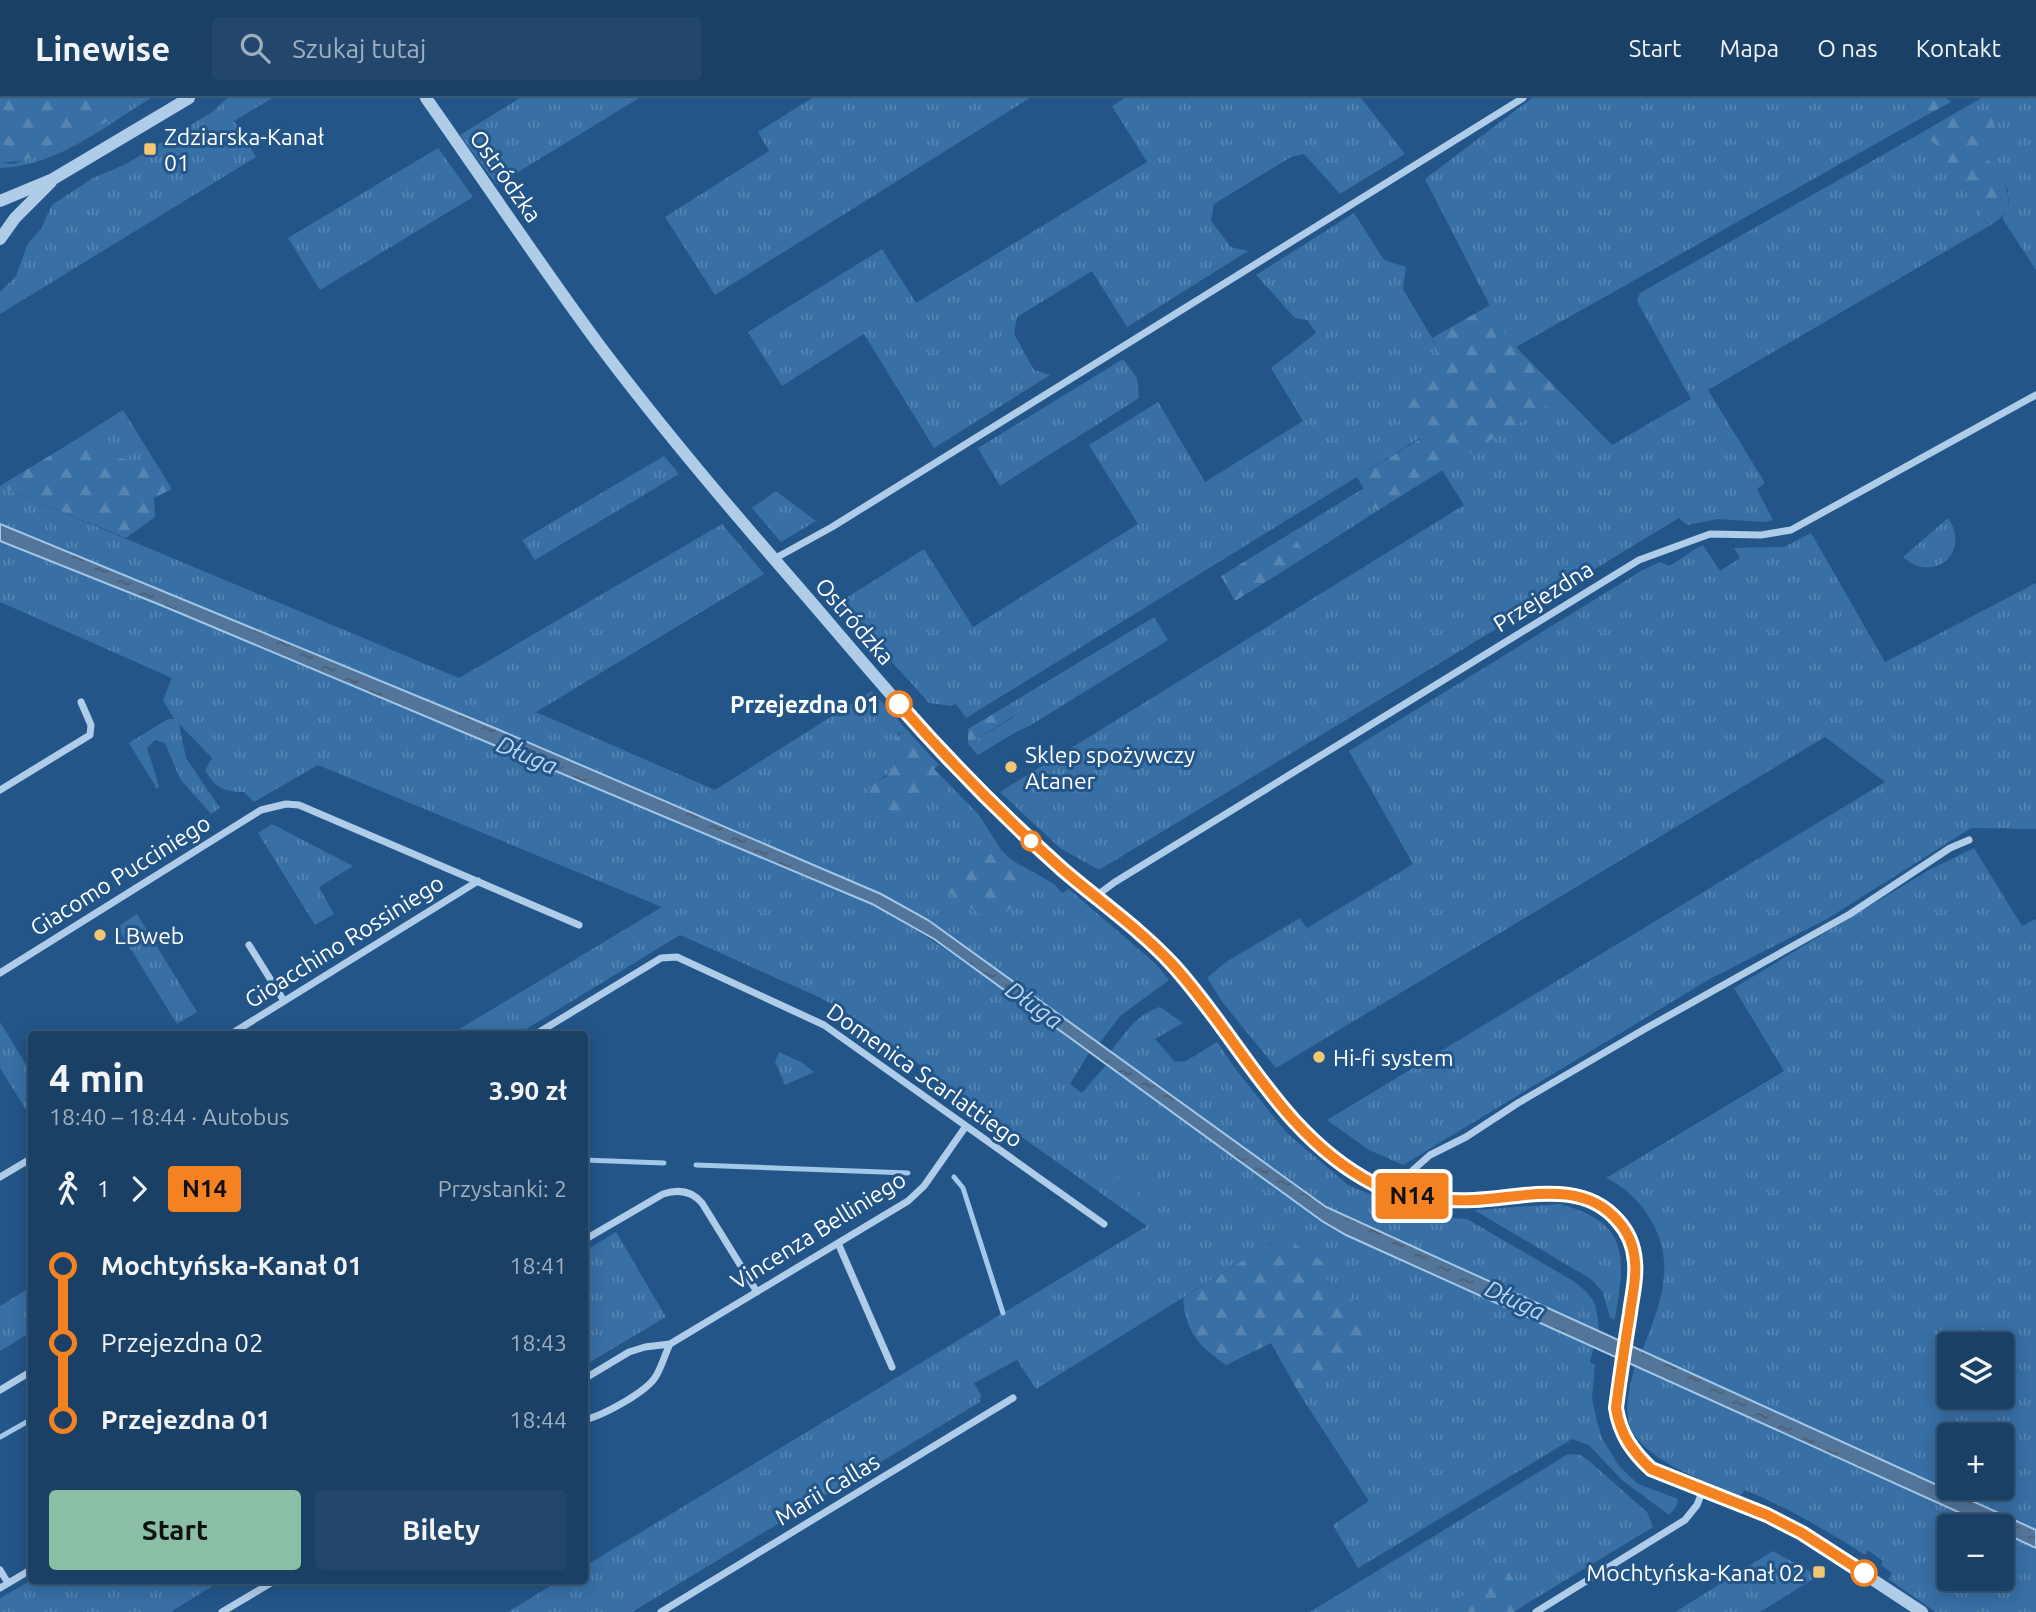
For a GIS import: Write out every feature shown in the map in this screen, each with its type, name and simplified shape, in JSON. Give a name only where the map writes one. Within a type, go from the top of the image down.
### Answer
[{"type":"street","points":[[0,201],[54,179],[189,98]]},
{"type":"street","name":"Ostródzka","points":[[426,98],[634,390],[774,559],[954,765],[1031,841],[1173,965],[1197,993],[1269,1094],[1299,1127],[1320,1147],[1354,1172],[1377,1185],[1400,1193],[1438,1200],[1572,1194],[1600,1205],[1620,1222],[1633,1248],[1636,1263],[1616,1408],[1619,1426],[1637,1456],[1651,1469],[1767,1515],[1802,1533],[1922,1612]]},
{"type":"street","points":[[774,559],[832,527],[1523,98]]},
{"type":"street","points":[[0,239],[15,218],[54,179]]},
{"type":"street","name":"Przejezdna","points":[[1096,896],[1639,560],[1710,534],[1760,536],[1791,530],[2036,396]]},
{"type":"street","points":[[0,790],[90,736],[91,725],[81,702]]},
{"type":"street","name":"Giacomo Pucciniego","points":[[0,973],[261,810],[286,804],[299,805],[478,881]]},
{"type":"street","points":[[1400,1193],[1413,1170],[1430,1155],[1466,1137],[1518,1103],[1655,1023],[1805,940],[1950,848],[1969,840]]},
{"type":"street","points":[[478,881],[579,925]]},
{"type":"street","name":"Gioacchino Rossiniego","points":[[236,1031],[478,881]]},
{"type":"street","points":[[250,946],[284,1001]]},
{"type":"street","name":"Domenica Scarlattiego","points":[[541,1031],[662,958],[677,957],[824,1025],[1104,1224]]},
{"type":"street","name":"Vincenza Belliniego","points":[[588,1378],[629,1352],[670,1344],[916,1194],[966,1126]]},
{"type":"street","points":[[0,1177],[28,1160]]},
{"type":"street","points":[[588,1238],[663,1194],[678,1191],[689,1193],[702,1203],[757,1292]]},
{"type":"street","points":[[838,1243],[891,1367]]},
{"type":"street","points":[[588,1419],[597,1417],[649,1385],[657,1375],[670,1344]]},
{"type":"street","points":[[0,1390],[28,1373]]},
{"type":"street","name":"Marii Callas","points":[[661,1612],[1013,1398]]},
{"type":"street","points":[[1536,1612],[1685,1520],[1697,1505],[1703,1490]]},
{"type":"street","points":[[0,1570],[8,1583]]},
{"type":"street","points":[[0,1588],[28,1571]]},
{"type":"street","points":[[222,1612],[269,1584]]},
{"type":"green space","points":[[0,98],[99,98],[111,119],[45,154],[0,163]]},
{"type":"green space","points":[[99,98],[151,98],[60,153],[21,166],[0,168],[0,163],[14,164],[110,119]]},
{"type":"green space","points":[[227,98],[272,98],[234,121],[256,157],[0,314],[0,292],[16,276],[28,243],[41,229],[52,205],[93,178],[126,164],[214,111]]},
{"type":"green space","points":[[520,98],[639,98],[497,185],[460,135]]},
{"type":"green space","points":[[812,98],[1030,98],[715,295],[665,217],[769,151],[758,132]]},
{"type":"green space","points":[[1125,98],[1361,98],[1405,154],[1340,194],[1304,154],[1291,157],[1214,204],[1211,221],[1231,247],[1248,251],[1127,327],[1092,271],[1017,317],[1014,334],[1034,370],[1050,375],[934,448],[864,334],[782,386],[748,332],[882,249],[916,303],[1147,162],[1112,106]]},
{"type":"green space","points":[[1532,98],[1904,98],[1916,121],[1516,347],[1506,337],[1425,179]]},
{"type":"green space","points":[[1904,98],[1946,98],[1951,102],[1916,121]]},
{"type":"green space","points":[[1982,98],[2036,98],[2036,270],[2002,218],[2009,203],[2008,190],[1983,153],[1972,116],[1962,109]]},
{"type":"green space","points":[[1962,109],[1972,116],[1983,113],[1992,119],[1997,134],[1995,145],[1983,153],[2003,182],[2009,200],[2007,209],[1989,226],[1938,148],[1923,132]]},
{"type":"green space","points":[[1923,132],[1938,148],[1989,226],[1708,390],[1765,483],[1757,489],[1773,520],[1764,522],[1718,519],[1687,525],[1679,518],[1099,870],[1060,848],[1000,792],[1464,505],[1442,470],[1563,395],[1612,445],[1691,399],[1637,301],[1640,293]]},
{"type":"green space","points":[[438,148],[473,197],[320,290],[288,238]]},
{"type":"green space","points":[[1354,213],[1384,260],[1406,267],[1403,289],[1432,338],[1441,376],[1420,438],[966,718],[956,704],[951,706],[929,703],[875,643],[870,646],[835,605],[924,549],[973,627],[1138,524],[1089,445],[1158,402],[1205,482],[1303,421],[1271,368],[1316,333],[1307,320],[1295,318],[1256,275]]},
{"type":"green space","points":[[1490,305],[1506,337],[1563,395],[1377,511],[1357,477],[1420,439],[1400,403],[1441,376],[1432,338]]},
{"type":"green space","points":[[1123,359],[1137,378],[1139,398],[1000,486],[978,448]]},
{"type":"green space","points":[[123,410],[154,460],[131,460],[114,456],[77,439]]},
{"type":"green space","points":[[77,439],[114,456],[131,460],[154,460],[172,489],[154,498],[155,517],[126,538],[0,486]]},
{"type":"green space","points":[[664,456],[679,474],[535,560],[522,540]]},
{"type":"green space","points":[[0,486],[459,678],[722,524],[764,574],[536,712],[715,790],[872,691],[906,729],[898,734],[896,758],[891,770],[872,783],[865,802],[878,820],[913,811],[946,781],[979,815],[1002,851],[973,859],[939,886],[1015,905],[1035,873],[1054,884],[1062,893],[1069,889],[1156,964],[1169,980],[1120,1016],[1099,1044],[928,920],[881,894],[497,729],[0,524]]},
{"type":"green space","points":[[1364,488],[1377,511],[1307,556],[1291,533]]},
{"type":"green space","points":[[776,491],[816,521],[781,542],[752,508]]},
{"type":"green space","points":[[1948,518],[1954,531],[1955,542],[1946,561],[1926,568],[1903,557]]},
{"type":"green space","points":[[1291,533],[1307,556],[1235,601],[1221,576]]},
{"type":"green space","points":[[1811,533],[1885,662],[2036,583],[2036,829],[1971,828],[1827,919],[1708,980],[1403,1165],[1369,1150],[1327,1120],[1885,782],[1825,737],[1276,1068],[1223,1003],[1207,978],[1226,962],[1300,918],[1307,928],[1413,864],[1349,751],[1641,571],[1660,562],[1669,566],[1703,545],[1720,571],[1740,558],[1734,548],[1784,547]]},
{"type":"green space","points":[[0,541],[163,606],[872,904],[956,956],[1089,1053],[1070,1084],[1082,1093],[1106,1065],[1322,1221],[1346,1235],[1594,1346],[1590,1362],[1595,1365],[1592,1398],[1602,1438],[1619,1466],[1638,1484],[1678,1499],[1676,1507],[1669,1515],[1622,1480],[1589,1445],[1572,1439],[1358,1568],[1333,1525],[1369,1501],[1299,1393],[1349,1363],[1358,1303],[1326,1279],[1282,1236],[1036,1389],[1017,1360],[974,1383],[981,1395],[980,1402],[632,1612],[508,1612],[554,1584],[588,1584],[588,1564],[1147,1226],[847,1013],[821,998],[680,935],[523,1031],[456,1031],[662,907],[318,765],[254,802],[244,792],[226,790],[212,781],[205,770],[212,758],[179,724],[186,758],[220,808],[211,814],[180,779],[165,743],[155,740],[147,748],[159,786],[157,789],[129,743],[168,719],[174,719],[163,700],[172,678],[0,602]]},
{"type":"green space","points":[[1154,617],[1168,640],[978,755],[968,744],[1014,717],[1008,705]]},
{"type":"green space","points":[[1008,705],[1014,716],[968,744],[968,729]]},
{"type":"green space","points":[[906,729],[939,765],[934,769],[946,781],[913,812],[878,821],[865,802],[872,783],[886,777],[896,761],[895,743]]},
{"type":"green space","points":[[272,824],[353,866],[319,887],[334,914],[315,925],[258,833]]},
{"type":"green space","points":[[1974,848],[2022,926],[2036,919],[2036,1530],[2014,1520],[2014,1514],[2001,1514],[1970,1500],[2014,1500],[2014,1423],[1937,1423],[1937,1485],[1642,1351],[1660,1301],[1663,1251],[1658,1234],[1640,1205],[1625,1190],[1606,1178],[1784,1071],[1734,988],[1929,870]]},
{"type":"green space","points":[[1002,851],[1013,861],[1035,873],[1015,905],[992,923],[939,886],[973,859]]},
{"type":"green space","points":[[137,914],[197,1012],[177,1024],[117,927]]},
{"type":"green space","points":[[1160,1007],[1183,1023],[1155,1039],[1175,1062],[1186,1061],[1217,1042],[1287,1133],[1348,1185],[1423,1216],[1467,1219],[1575,1282],[1594,1303],[1599,1331],[1326,1207],[1110,1052],[1138,1019]]},
{"type":"green space","points":[[0,1022],[28,1068],[28,1113],[0,1068]]},
{"type":"green space","points":[[779,1052],[801,1062],[814,1072],[785,1085],[775,1062]]},
{"type":"green space","points":[[1125,1155],[1159,1181],[1146,1198],[1112,1172]]},
{"type":"green space","points":[[1560,1204],[1600,1221],[1618,1246],[1621,1278],[1615,1319],[1610,1318],[1603,1292],[1591,1279],[1474,1210]]},
{"type":"green space","points":[[616,1232],[666,1317],[588,1363],[588,1249]]},
{"type":"green space","points":[[1282,1236],[1323,1262],[1326,1279],[1359,1305],[1368,1315],[1373,1327],[1363,1351],[1351,1362],[1299,1393],[1271,1343],[1226,1365],[1208,1351],[1191,1330],[1183,1298]]},
{"type":"green space","points":[[28,1289],[28,1334],[0,1351],[0,1306]]},
{"type":"green space","points":[[1635,1364],[1963,1514],[1937,1514],[1937,1591],[2014,1591],[2014,1538],[2036,1548],[2036,1612],[1936,1612],[1888,1579],[1892,1573],[1881,1565],[1883,1561],[1868,1550],[1865,1555],[1776,1504],[1745,1490],[1740,1496],[1691,1475],[1657,1456],[1643,1445],[1633,1432],[1628,1418],[1628,1398]]},
{"type":"green space","points":[[1568,1454],[1580,1455],[1588,1460],[1647,1512],[1653,1527],[1528,1603],[1507,1569],[1436,1612],[1310,1612]]},
{"type":"green space","points":[[1773,1551],[1818,1576],[1760,1612],[1675,1612]]},
{"type":"green space","points":[[1507,1569],[1528,1603],[1514,1612],[1436,1612]]},
{"type":"green space","points":[[28,1582],[216,1584],[170,1612],[0,1612],[0,1598]]},
{"type":"water","name":"Długa","points":[[0,524],[497,729],[881,894],[928,920],[1326,1207],[1937,1485],[1937,1500],[1970,1500],[2001,1514],[1962,1514],[1346,1235],[1322,1221],[934,939],[872,904],[163,606],[0,541]]},
{"type":"water","points":[[2014,1520],[2036,1530],[2036,1548],[2014,1538]]},
{"type":"waterway","points":[[588,1160],[664,1163]]},
{"type":"waterway","points":[[696,1165],[908,1173]]},
{"type":"waterway","points":[[954,1177],[963,1188],[1003,1313]]},
{"type":"waterway","points":[[0,1437],[28,1421]]},
{"type":"bus line","name":"N14","points":[[899,704],[974,786],[1062,869],[1173,965],[1197,993],[1284,1112],[1337,1161],[1377,1185],[1420,1198],[1474,1200],[1572,1194],[1589,1199],[1610,1212],[1627,1234],[1636,1263],[1616,1408],[1619,1426],[1627,1443],[1651,1469],[1767,1515],[1802,1533],[1864,1573]]},
{"type":"place","name":"Zdziarska-Kanał 01","points":[[150,149]]},
{"type":"place","name":"Przejezdna 01","points":[[899,704]]},
{"type":"place","name":"Sklep spożywczy Ataner","points":[[1011,767]]},
{"type":"place","name":"LBweb","points":[[100,935]]},
{"type":"place","name":"Hi-fi system","points":[[1319,1057]]},
{"type":"place","name":"Mochtyńska-Kanał 02","points":[[1819,1572]]}]
